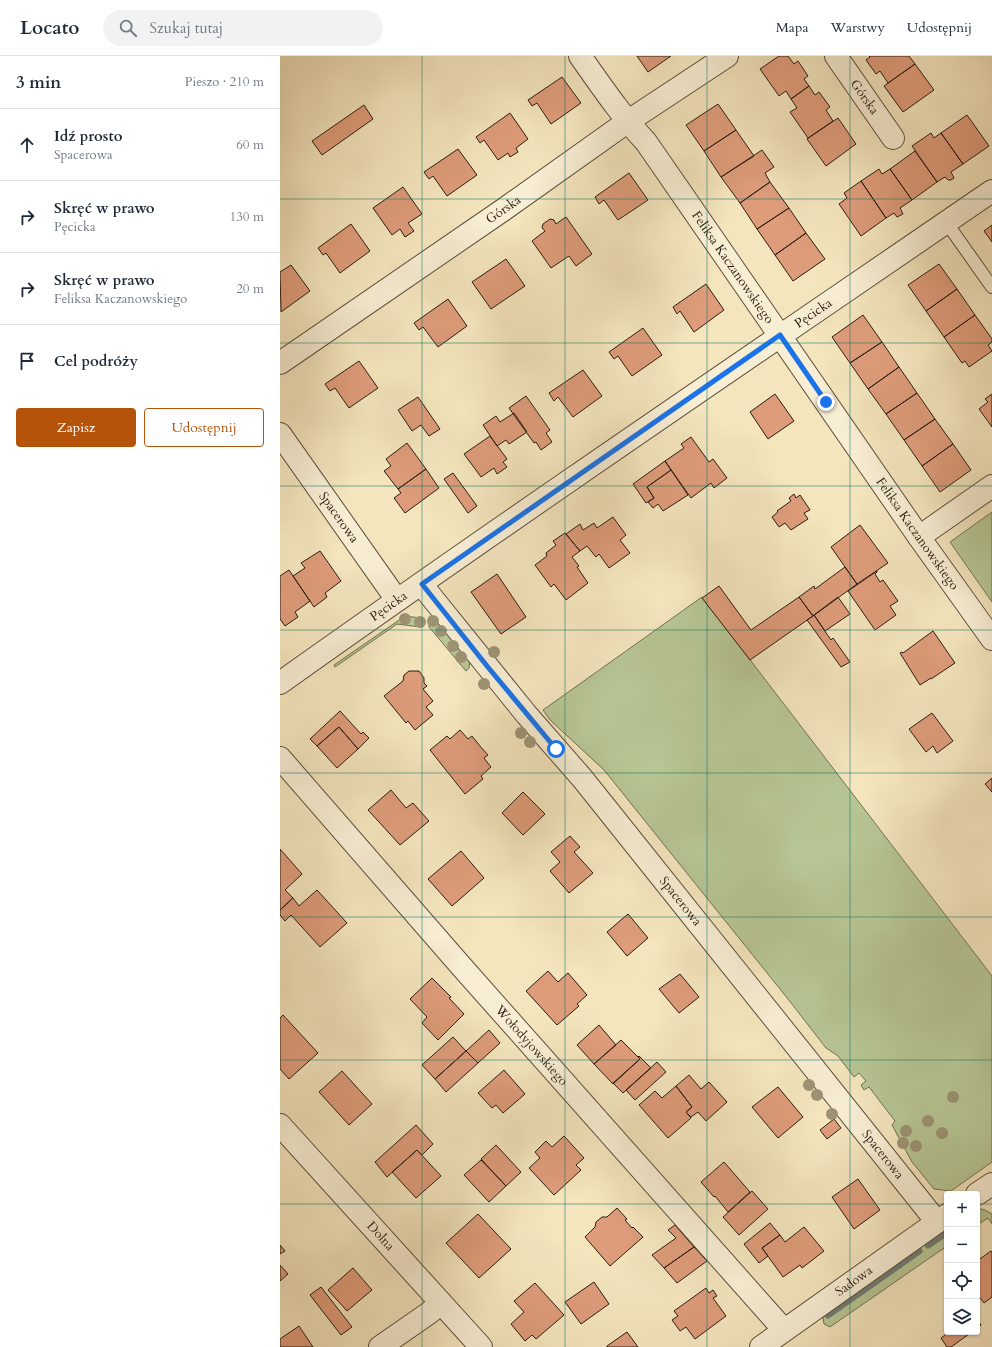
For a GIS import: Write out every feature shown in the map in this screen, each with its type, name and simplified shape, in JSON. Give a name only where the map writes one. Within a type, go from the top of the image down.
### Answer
[{"type":"street","name":"Feliksa Kaczanowskiego","points":[[580,56],[627,122],[646,142],[919,536],[992,638]]},
{"type":"street","name":"Górska","points":[[280,363],[503,210],[627,122],[727,56]]},
{"type":"street","name":"Górska","points":[[836,56],[893,138]]},
{"type":"street","name":"Pęcicka","points":[[280,683],[397,600],[780,335],[992,191]]},
{"type":"street","name":"Spacerowa","points":[[280,434],[397,600]]},
{"type":"street","points":[[919,536],[992,486]]},
{"type":"street","name":"Spacerowa","points":[[422,584],[526,714],[582,778],[942,1219]]},
{"type":"street","name":"Wołodyjowskiego","points":[[280,758],[461,966],[784,1330]]},
{"type":"street","name":"Dolna","points":[[280,1125],[481,1347]]},
{"type":"street","name":"Sadowa","points":[[761,1347],[942,1219]]},
{"type":"street","points":[[380,1347],[441,1303]]},
{"type":"lane","points":[[946,222],[992,287]]},
{"type":"green space","points":[[992,512],[992,602],[950,542]]},
{"type":"green space","points":[[702,597],[992,976],[992,1162],[951,1191],[934,1189],[912,1162],[892,1125],[895,1121],[869,1087],[864,1090],[861,1085],[866,1081],[859,1073],[854,1077],[838,1056],[826,1048],[604,770],[550,720],[543,710]]},
{"type":"green space","points":[[405,616],[421,618],[423,624],[420,627],[397,624],[335,667],[334,665]]},
{"type":"green space","points":[[436,617],[470,660],[469,668],[466,671],[429,627],[429,622]]},
{"type":"green space","points":[[980,1209],[992,1214],[992,1224],[988,1218],[980,1223]]},
{"type":"green space","points":[[944,1230],[944,1248],[830,1327],[824,1324],[823,1318],[826,1312]]},
{"type":"building","points":[[637,56],[671,56],[648,72]]},
{"type":"building","points":[[779,56],[788,56],[794,64],[798,61],[808,76],[804,79],[809,86],[791,99],[786,91],[779,96],[760,69]]},
{"type":"building","points":[[869,56],[909,56],[915,64],[888,83],[880,71],[876,74],[866,60],[870,57]]},
{"type":"building","points":[[915,64],[934,90],[903,112],[884,86]]},
{"type":"building","points":[[562,77],[581,103],[551,124],[537,103],[532,106],[528,100]]},
{"type":"building","points":[[809,86],[815,95],[819,92],[830,107],[826,110],[833,121],[808,138],[790,112],[797,108],[791,99]]},
{"type":"building","points":[[718,104],[736,130],[704,151],[686,125]]},
{"type":"building","points":[[364,105],[373,119],[322,155],[312,141]]},
{"type":"building","points":[[510,113],[528,139],[516,148],[518,152],[510,157],[508,153],[498,160],[484,140],[480,143],[476,137]]},
{"type":"building","points":[[967,115],[989,146],[963,164],[941,133]]},
{"type":"building","points":[[838,118],[856,144],[826,166],[807,139]]},
{"type":"building","points":[[736,130],[754,156],[721,177],[704,151]]},
{"type":"building","points":[[931,133],[934,138],[941,133],[963,164],[951,172],[954,178],[951,180],[948,180],[945,177],[937,182],[912,146]]},
{"type":"building","points":[[458,149],[477,175],[447,196],[433,176],[429,179],[424,172]]},
{"type":"building","points":[[762,150],[774,167],[765,173],[770,182],[740,203],[721,177]]},
{"type":"building","points":[[915,151],[937,182],[912,200],[890,169]]},
{"type":"building","points":[[879,169],[882,174],[890,169],[912,200],[900,208],[903,214],[897,217],[894,213],[886,218],[861,181]]},
{"type":"building","points":[[629,173],[648,200],[618,220],[604,200],[599,204],[595,197]]},
{"type":"building","points":[[861,181],[886,218],[861,236],[839,204],[847,198],[844,193]]},
{"type":"building","points":[[770,182],[789,208],[757,229],[740,203]]},
{"type":"building","points":[[403,187],[422,214],[408,223],[414,231],[405,237],[400,229],[392,235],[373,208]]},
{"type":"building","points":[[789,208],[806,233],[775,255],[757,229]]},
{"type":"building","points":[[566,217],[592,254],[576,266],[569,256],[551,268],[532,241],[545,231],[542,228],[543,224],[550,219],[554,220],[556,224]]},
{"type":"building","points":[[351,224],[370,251],[340,273],[326,253],[323,255],[318,248]]},
{"type":"building","points":[[992,225],[992,242],[984,231]]},
{"type":"building","points":[[806,233],[825,259],[793,281],[775,255]]},
{"type":"building","points":[[506,259],[525,286],[491,309],[472,282]]},
{"type":"building","points":[[939,264],[957,289],[926,311],[908,285]]},
{"type":"building","points":[[291,265],[310,291],[281,312],[280,272]]},
{"type":"building","points":[[706,284],[724,310],[694,332],[680,311],[677,314],[673,307]]},
{"type":"building","points":[[957,289],[975,315],[944,337],[926,311]]},
{"type":"building","points":[[448,299],[467,326],[438,347],[423,327],[419,330],[414,323]]},
{"type":"building","points":[[863,315],[882,342],[850,363],[832,337]]},
{"type":"building","points":[[975,315],[992,339],[992,342],[988,345],[992,351],[969,367],[965,361],[962,363],[944,337]]},
{"type":"building","points":[[643,328],[662,355],[632,376],[618,356],[614,359],[609,352]]},
{"type":"building","points":[[882,342],[899,367],[868,389],[850,363]]},
{"type":"building","points":[[359,361],[378,388],[349,408],[335,388],[330,391],[325,384]]},
{"type":"building","points":[[899,367],[917,393],[886,414],[868,389]]},
{"type":"building","points":[[583,370],[602,396],[573,417],[558,397],[554,401],[549,393]]},
{"type":"building","points":[[917,393],[935,419],[904,440],[886,414]]},
{"type":"building","points":[[775,394],[794,421],[768,439],[750,412]]},
{"type":"building","points":[[992,394],[992,427],[979,409],[988,402],[985,399]]},
{"type":"building","points":[[526,396],[550,430],[546,433],[552,442],[541,450],[536,442],[534,443],[509,408]]},
{"type":"building","points":[[418,397],[440,429],[429,436],[421,425],[412,431],[398,410]]},
{"type":"building","points":[[514,413],[527,432],[509,444],[506,440],[497,446],[483,425],[496,416],[500,422]]},
{"type":"building","points":[[935,419],[953,444],[922,466],[904,440]]},
{"type":"building","points":[[490,436],[507,459],[503,462],[507,467],[497,474],[494,468],[481,477],[464,454]]},
{"type":"building","points":[[691,437],[709,462],[713,459],[727,478],[714,488],[711,483],[691,498],[665,461],[684,448],[681,444]]},
{"type":"building","points":[[407,443],[426,469],[398,489],[384,471],[391,466],[386,459]]},
{"type":"building","points":[[953,444],[971,470],[940,492],[922,466]]},
{"type":"building","points":[[665,461],[671,470],[647,487],[654,498],[646,503],[633,484]]},
{"type":"building","points":[[426,469],[439,488],[405,513],[394,498],[401,493],[398,489]]},
{"type":"building","points":[[671,470],[688,495],[663,511],[658,504],[653,508],[648,502],[654,498],[647,487]]},
{"type":"building","points":[[453,473],[477,506],[468,513],[444,479]]},
{"type":"building","points":[[794,494],[796,498],[800,495],[810,510],[804,513],[808,519],[791,530],[785,523],[779,527],[772,517],[778,512],[777,511],[791,501],[789,498]]},
{"type":"building","points":[[613,517],[626,535],[620,540],[630,553],[609,568],[599,554],[596,557],[587,546],[580,551],[566,534],[580,524],[583,530],[594,523],[597,528]]},
{"type":"building","points":[[860,525],[888,563],[857,584],[831,547]]},
{"type":"building","points":[[565,533],[580,551],[572,557],[579,566],[577,567],[588,583],[566,600],[554,584],[551,587],[535,565],[547,556],[546,553],[556,545],[553,541]]},
{"type":"building","points":[[320,551],[341,581],[325,593],[327,597],[314,607],[293,576],[305,568],[301,563]]},
{"type":"building","points":[[845,567],[857,584],[813,616],[799,597],[814,586],[815,589]]},
{"type":"building","points":[[289,570],[310,601],[295,612],[298,617],[285,626],[280,619],[280,576]]},
{"type":"building","points":[[877,571],[875,574],[880,582],[883,580],[898,601],[890,606],[896,615],[875,630],[848,591]]},
{"type":"building","points":[[497,574],[526,617],[501,634],[471,592]]},
{"type":"building","points":[[719,586],[751,630],[799,597],[813,616],[750,660],[702,598]]},
{"type":"building","points":[[838,597],[850,614],[825,631],[814,615]]},
{"type":"building","points":[[814,615],[831,640],[833,638],[850,662],[841,667],[807,620]]},
{"type":"building","points":[[933,631],[955,663],[920,685],[900,653],[903,653]]},
{"type":"building","points":[[409,671],[419,671],[424,678],[424,683],[427,686],[423,689],[433,701],[426,707],[433,715],[415,730],[408,721],[406,723],[384,696],[403,681],[404,675]]},
{"type":"building","points":[[340,711],[361,734],[363,732],[369,738],[358,749],[339,727],[317,746],[310,739]]},
{"type":"building","points":[[932,713],[953,741],[937,753],[933,746],[926,752],[909,729]]},
{"type":"building","points":[[339,727],[358,749],[337,768],[317,746]]},
{"type":"building","points":[[460,730],[468,739],[472,736],[488,755],[484,758],[491,767],[481,776],[483,779],[465,794],[430,750],[447,736],[450,739]]},
{"type":"building","points":[[992,778],[992,792],[985,784]]},
{"type":"building","points":[[391,790],[406,808],[413,803],[429,821],[400,845],[368,810]]},
{"type":"building","points":[[523,792],[545,814],[523,835],[502,813]]},
{"type":"building","points":[[570,836],[580,847],[574,852],[593,873],[569,893],[550,871],[560,862],[551,852]]},
{"type":"building","points":[[280,849],[302,874],[285,890],[293,898],[280,910]]},
{"type":"building","points":[[461,851],[484,878],[452,906],[428,879]]},
{"type":"building","points":[[317,890],[347,923],[320,947],[291,915],[285,921],[280,915],[280,910],[293,898],[299,906]]},
{"type":"building","points":[[628,914],[648,938],[627,956],[607,932]]},
{"type":"building","points":[[548,971],[558,982],[568,973],[587,995],[577,1004],[579,1006],[557,1025],[526,991]]},
{"type":"building","points":[[680,974],[699,997],[679,1013],[659,989]]},
{"type":"building","points":[[432,978],[451,997],[449,998],[464,1014],[438,1040],[422,1023],[427,1017],[410,999]]},
{"type":"building","points":[[283,1015],[318,1053],[289,1079],[280,1069],[280,1018]]},
{"type":"building","points":[[599,1025],[616,1045],[594,1064],[577,1045]]},
{"type":"building","points":[[489,1030],[500,1043],[478,1063],[466,1051]]},
{"type":"building","points":[[453,1037],[466,1051],[435,1079],[422,1065]]},
{"type":"building","points":[[621,1040],[640,1059],[613,1084],[594,1064]]},
{"type":"building","points":[[466,1051],[478,1063],[446,1092],[435,1079]]},
{"type":"building","points":[[639,1056],[651,1068],[623,1093],[613,1083],[640,1059],[638,1057]]},
{"type":"building","points":[[657,1062],[666,1072],[635,1100],[626,1090]]},
{"type":"building","points":[[504,1070],[525,1094],[503,1113],[496,1105],[492,1108],[478,1093]]},
{"type":"building","points":[[342,1071],[372,1104],[349,1125],[319,1092]]},
{"type":"building","points":[[689,1075],[701,1089],[709,1082],[727,1102],[706,1121],[698,1112],[691,1117],[686,1112],[692,1107],[676,1086]]},
{"type":"building","points":[[676,1086],[692,1107],[686,1112],[691,1118],[668,1138],[639,1105],[655,1091],[662,1098]]},
{"type":"building","points":[[778,1087],[803,1117],[778,1138],[752,1107]]},
{"type":"building","points":[[834,1119],[841,1128],[827,1139],[820,1130]]},
{"type":"building","points":[[416,1125],[433,1144],[422,1155],[417,1150],[387,1177],[375,1162]]},
{"type":"building","points":[[564,1136],[584,1158],[576,1165],[581,1170],[554,1195],[529,1168],[540,1158],[535,1152],[546,1141],[552,1147]]},
{"type":"building","points":[[496,1145],[521,1172],[506,1186],[481,1159]]},
{"type":"building","points":[[417,1150],[441,1176],[416,1198],[392,1172]]},
{"type":"building","points":[[481,1160],[506,1186],[489,1202],[464,1175]]},
{"type":"building","points":[[724,1162],[750,1192],[728,1212],[701,1182]]},
{"type":"building","points":[[858,1179],[880,1210],[854,1229],[832,1197]]},
{"type":"building","points":[[752,1191],[768,1209],[739,1235],[723,1217]]},
{"type":"building","points":[[617,1208],[627,1219],[625,1220],[632,1228],[633,1227],[643,1237],[610,1266],[585,1237],[595,1227],[596,1222],[602,1217],[607,1217]]},
{"type":"building","points":[[478,1214],[511,1249],[479,1278],[446,1243]]},
{"type":"building","points":[[770,1223],[780,1235],[762,1248],[768,1256],[759,1263],[744,1244]]},
{"type":"building","points":[[675,1225],[694,1247],[664,1268],[652,1255],[676,1238],[668,1230]]},
{"type":"building","points":[[804,1227],[824,1251],[802,1268],[800,1265],[783,1277],[762,1248],[780,1235],[785,1242]]},
{"type":"building","points":[[280,1245],[285,1251],[280,1254]]},
{"type":"building","points":[[694,1247],[707,1261],[677,1283],[664,1268]]},
{"type":"building","points":[[991,1251],[992,1252],[992,1297],[984,1303],[980,1298],[980,1259]]},
{"type":"building","points":[[280,1265],[288,1274],[280,1281]]},
{"type":"building","points":[[353,1268],[372,1290],[347,1311],[328,1290]]},
{"type":"building","points":[[594,1282],[609,1304],[581,1324],[565,1302]]},
{"type":"building","points":[[535,1283],[564,1315],[536,1339],[532,1335],[525,1341],[511,1324],[524,1312],[514,1301]]},
{"type":"building","points":[[321,1287],[352,1327],[341,1335],[310,1295]]},
{"type":"building","points":[[706,1288],[709,1293],[713,1290],[717,1296],[713,1298],[726,1316],[695,1339],[686,1327],[680,1331],[672,1320],[678,1316],[674,1311]]},
{"type":"building","points":[[299,1326],[313,1347],[280,1347],[280,1339]]},
{"type":"building","points":[[627,1332],[638,1347],[607,1347],[607,1346]]},
{"type":"building","points":[[945,1335],[968,1335],[951,1347],[947,1347],[941,1338]]},
{"type":"waterway","points":[[928,1245],[944,1234]]},
{"type":"waterway","points":[[828,1315],[919,1251]]},
{"type":"route","points":[[556,749],[487,666],[422,584],[780,335],[826,402]]}]
